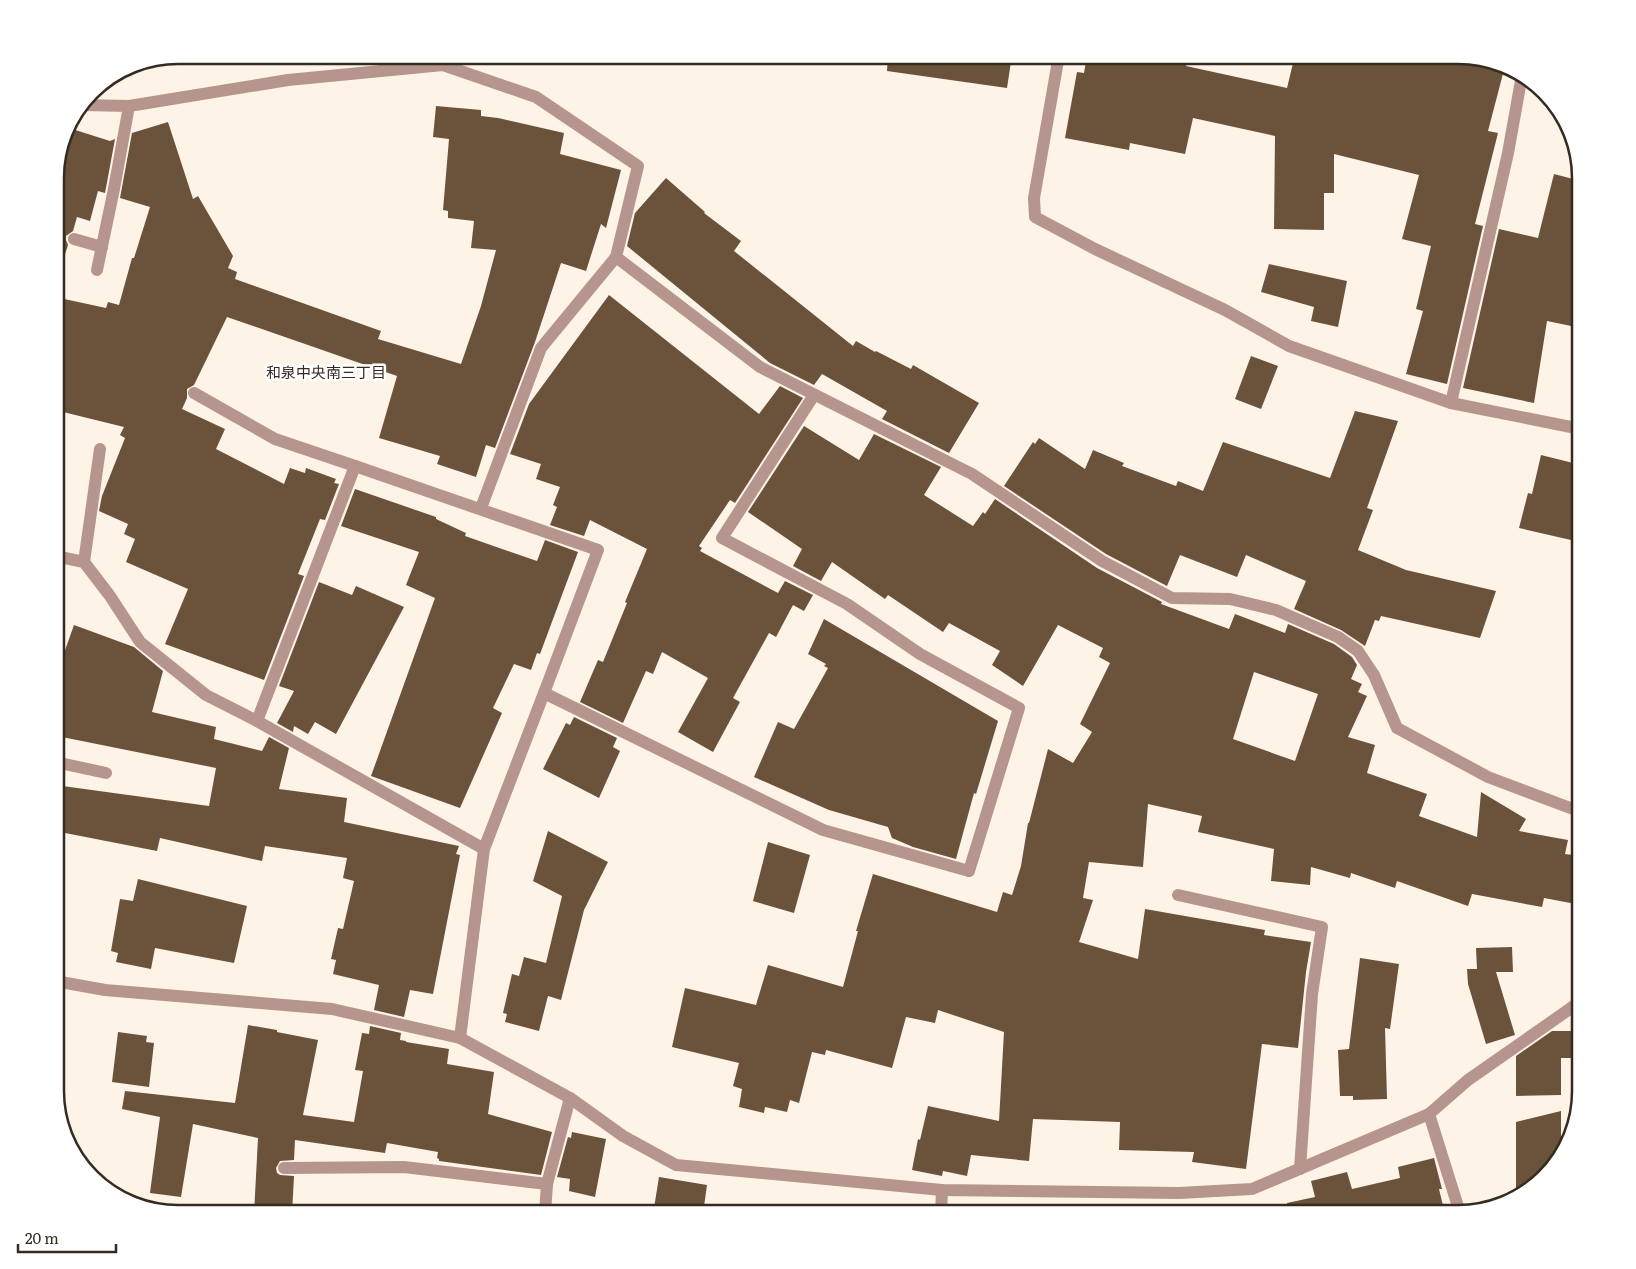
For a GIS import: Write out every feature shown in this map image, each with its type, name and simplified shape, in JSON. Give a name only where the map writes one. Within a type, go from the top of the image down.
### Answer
[{"type":"street","points":[[90,105],[129,106],[288,80],[413,64]]},
{"type":"street","points":[[454,64],[536,97],[638,166],[616,258],[541,348],[481,508]]},
{"type":"street","points":[[1057,64],[1034,198],[1035,217],[1095,249],[1225,310],[1289,346],[1451,403],[1572,428]]},
{"type":"street","points":[[1451,403],[1508,153],[1521,82]]},
{"type":"street","points":[[97,270],[129,106]]},
{"type":"street","points":[[74,239],[102,248]]},
{"type":"street","points":[[616,258],[760,367],[814,396],[832,402],[972,474],[1102,561],[1172,598],[1230,599],[1276,610],[1338,637],[1358,651],[1374,675],[1397,728],[1488,777],[1572,809]]},
{"type":"street","points":[[194,393],[275,439],[481,508],[598,550],[484,849],[460,1038]]},
{"type":"street","points":[[544,693],[824,830],[969,871],[1019,708],[920,654],[847,604],[722,538],[814,396]]},
{"type":"street","points":[[84,562],[100,449]]},
{"type":"street","points":[[257,721],[355,466]]},
{"type":"street","points":[[64,558],[84,562],[110,596],[140,642],[206,695],[257,721],[484,849]]},
{"type":"street","points":[[64,764],[106,773]]},
{"type":"street","points":[[1178,895],[1322,927],[1312,994],[1300,1169]]},
{"type":"street","points":[[64,983],[105,990],[332,1010],[460,1038],[570,1098],[623,1136],[676,1165],[942,1190],[1179,1193],[1252,1189],[1429,1114],[1468,1080],[1572,1007]]},
{"type":"street","points":[[546,1205],[547,1184],[570,1098]]},
{"type":"street","points":[[1429,1114],[1457,1205]]},
{"type":"street","points":[[284,1168],[404,1167],[547,1184]]},
{"type":"street","points":[[941,1205],[942,1190]]},
{"type":"building","points":[[887,64],[1011,64],[1007,88],[887,71]]},
{"type":"building","points":[[1086,64],[1187,64],[1186,66],[1287,88],[1293,64],[1466,64],[1480,66],[1503,73],[1488,131],[1498,133],[1475,224],[1483,226],[1447,384],[1406,374],[1423,311],[1416,309],[1431,246],[1402,239],[1419,175],[1334,154],[1334,193],[1324,193],[1324,230],[1274,229],[1275,136],[1193,118],[1185,154],[1130,143],[1129,150],[1065,138],[1077,72],[1084,73]]},
{"type":"building","points":[[436,106],[481,110],[481,116],[564,133],[560,154],[621,170],[606,228],[601,224],[586,271],[561,263],[535,342],[495,448],[486,445],[476,477],[437,464],[440,456],[379,438],[397,376],[227,317],[194,385],[187,389],[187,398],[182,409],[225,429],[216,449],[284,484],[290,468],[305,473],[306,468],[336,479],[334,483],[339,484],[325,520],[320,519],[298,574],[304,576],[264,680],[165,644],[188,589],[126,562],[135,539],[124,534],[128,524],[99,511],[102,496],[125,438],[120,435],[124,427],[64,412],[64,299],[106,308],[108,302],[119,305],[132,258],[134,258],[150,207],[120,198],[132,133],[168,122],[193,199],[198,196],[233,256],[228,268],[237,272],[235,279],[381,331],[378,339],[461,364],[481,306],[496,250],[471,248],[474,221],[448,218],[448,211],[443,210],[449,139],[433,137]]},
{"type":"building","points":[[74,130],[110,141],[115,139],[105,193],[98,191],[90,221],[77,217],[73,231],[66,236],[68,245],[64,258],[64,170],[72,134]]},
{"type":"building","points":[[1554,174],[1572,179],[1572,326],[1547,321],[1534,403],[1463,388],[1499,229],[1538,238]]},
{"type":"building","points":[[666,178],[704,213],[741,241],[734,251],[853,346],[856,341],[911,369],[913,365],[979,403],[949,453],[882,419],[887,411],[822,374],[814,385],[770,363],[627,246],[635,213]]},
{"type":"building","points":[[1269,264],[1347,281],[1338,327],[1311,321],[1314,307],[1261,292]]},
{"type":"building","points":[[609,295],[759,414],[780,386],[803,398],[735,503],[730,500],[699,546],[702,548],[700,551],[778,593],[785,581],[813,595],[804,611],[793,605],[776,637],[769,633],[733,698],[740,702],[713,752],[678,732],[708,678],[662,652],[653,674],[646,671],[623,723],[580,702],[598,660],[603,662],[647,549],[590,520],[584,536],[550,525],[557,507],[553,505],[560,487],[536,479],[541,464],[510,454],[529,404]]},
{"type":"building","points":[[1251,356],[1278,366],[1261,409],[1235,399]]},
{"type":"building","points":[[1355,411],[1398,421],[1367,508],[1373,510],[1358,550],[1406,570],[1496,591],[1480,638],[1381,616],[1379,621],[1375,620],[1365,646],[1341,630],[1294,609],[1306,581],[1246,555],[1237,577],[1180,555],[1167,586],[1106,554],[1004,486],[1033,442],[1035,444],[1039,438],[1085,469],[1093,450],[1124,463],[1122,466],[1176,486],[1178,481],[1203,491],[1223,442],[1330,478]]},
{"type":"building","points":[[804,426],[859,460],[874,434],[941,467],[924,495],[973,526],[983,512],[985,514],[995,499],[1097,568],[1162,602],[1161,604],[1229,629],[1235,614],[1285,633],[1288,624],[1334,644],[1352,657],[1357,665],[1351,679],[1362,684],[1358,692],[1367,696],[1348,737],[1375,745],[1367,773],[1427,794],[1419,816],[1477,837],[1481,792],[1526,819],[1519,831],[1568,840],[1565,854],[1572,855],[1572,903],[1544,898],[1542,907],[1472,894],[1468,906],[1397,881],[1395,888],[1351,873],[1350,878],[1311,867],[1310,885],[1271,881],[1274,849],[1198,832],[1202,816],[1148,804],[1143,867],[1089,862],[1083,898],[1093,900],[1079,942],[1138,959],[1145,909],[1265,930],[1264,935],[1311,942],[1298,1048],[1262,1044],[1246,1169],[1192,1162],[1194,1152],[1119,1150],[1120,1122],[1033,1119],[1029,1161],[971,1155],[967,1176],[943,1171],[942,1176],[912,1170],[918,1139],[920,1140],[928,1106],[999,1121],[1004,1032],[938,1010],[935,1023],[906,1017],[892,1068],[826,1050],[825,1055],[812,1052],[799,1103],[790,1100],[787,1112],[765,1107],[764,1113],[739,1107],[742,1089],[733,1086],[739,1063],[672,1047],[685,988],[756,1005],[768,965],[843,987],[858,931],[856,931],[873,874],[997,912],[1003,892],[1012,895],[1021,866],[1028,823],[1048,749],[1073,763],[1092,732],[1080,724],[1110,663],[1099,657],[1103,648],[1058,625],[1023,686],[992,665],[1000,651],[949,623],[943,632],[888,595],[885,599],[832,562],[821,581],[793,566],[802,549],[748,512]],"holes":[[[1254,672],[1318,694],[1295,761],[1233,739]]]},
{"type":"building","points":[[1541,455],[1572,463],[1571,540],[1519,528],[1528,493],[1532,494]]},
{"type":"building","points":[[355,489],[436,517],[436,519],[466,533],[465,536],[537,561],[545,540],[578,552],[540,654],[537,653],[531,670],[514,664],[493,708],[502,713],[460,808],[371,776],[435,598],[406,585],[419,552],[341,526]]},
{"type":"building","points":[[319,582],[352,595],[356,586],[404,607],[336,734],[315,722],[308,734],[294,726],[293,732],[277,723],[294,691],[279,686]]},
{"type":"building","points":[[824,619],[998,721],[976,794],[974,793],[956,859],[913,847],[892,838],[888,827],[829,810],[754,777],[778,722],[794,729],[828,668],[824,666],[826,664],[808,654]]},
{"type":"building","points":[[74,625],[134,647],[163,671],[152,712],[216,727],[214,739],[262,751],[269,737],[289,748],[279,789],[347,798],[344,822],[459,846],[456,854],[460,855],[433,994],[410,990],[404,1017],[374,1010],[379,985],[333,974],[336,960],[331,959],[338,928],[343,929],[354,881],[343,878],[347,858],[265,846],[262,861],[160,838],[157,851],[64,833],[64,786],[209,806],[216,768],[64,737],[64,653]]},
{"type":"building","points":[[574,717],[617,738],[613,747],[620,751],[599,798],[543,769],[566,723],[570,725]]},
{"type":"building","points":[[548,831],[608,862],[584,910],[561,1000],[548,996],[539,1031],[505,1022],[507,1014],[503,1013],[512,974],[519,976],[524,957],[546,963],[562,896],[533,881]]},
{"type":"building","points":[[768,842],[810,855],[794,913],[753,901]]},
{"type":"building","points":[[138,879],[247,906],[234,963],[155,948],[151,969],[116,962],[118,953],[111,951],[120,899],[133,901]]},
{"type":"building","points":[[1512,947],[1513,972],[1496,972],[1515,1035],[1486,1044],[1468,984],[1467,969],[1477,969],[1476,948]]},
{"type":"building","points":[[1360,958],[1399,964],[1390,1029],[1385,1028],[1387,1099],[1353,1100],[1353,1096],[1340,1096],[1338,1050],[1349,1049]]},
{"type":"building","points":[[248,1025],[318,1040],[303,1115],[354,1122],[363,1071],[355,1070],[362,1033],[369,1034],[370,1026],[401,1033],[400,1040],[406,1042],[449,1049],[447,1064],[494,1072],[488,1114],[552,1132],[541,1175],[439,1161],[437,1158],[438,1152],[387,1143],[385,1153],[295,1140],[294,1160],[280,1161],[276,1168],[277,1173],[280,1175],[294,1176],[292,1205],[254,1205],[258,1138],[193,1124],[181,1197],[150,1193],[160,1117],[122,1109],[125,1091],[235,1103]]},
{"type":"building","points":[[1552,1031],[1572,1031],[1572,1058],[1561,1058],[1561,1095],[1516,1096],[1516,1056]]},
{"type":"building","points":[[118,1032],[147,1036],[146,1042],[154,1043],[149,1087],[112,1082]]},
{"type":"building","points":[[1561,1111],[1561,1140],[1553,1155],[1533,1177],[1516,1189],[1516,1122]]},
{"type":"building","points":[[572,1132],[606,1139],[595,1197],[569,1191],[570,1179],[557,1177],[568,1137],[571,1138]]},
{"type":"building","points":[[1434,1158],[1442,1189],[1439,1189],[1443,1205],[1287,1205],[1287,1203],[1315,1197],[1311,1181],[1347,1172],[1352,1189],[1400,1178],[1398,1167]]},
{"type":"building","points":[[659,1177],[707,1185],[704,1205],[654,1205]]},
{"type":"district","name":"和泉中央南三丁目","points":[[326,371]]}]
